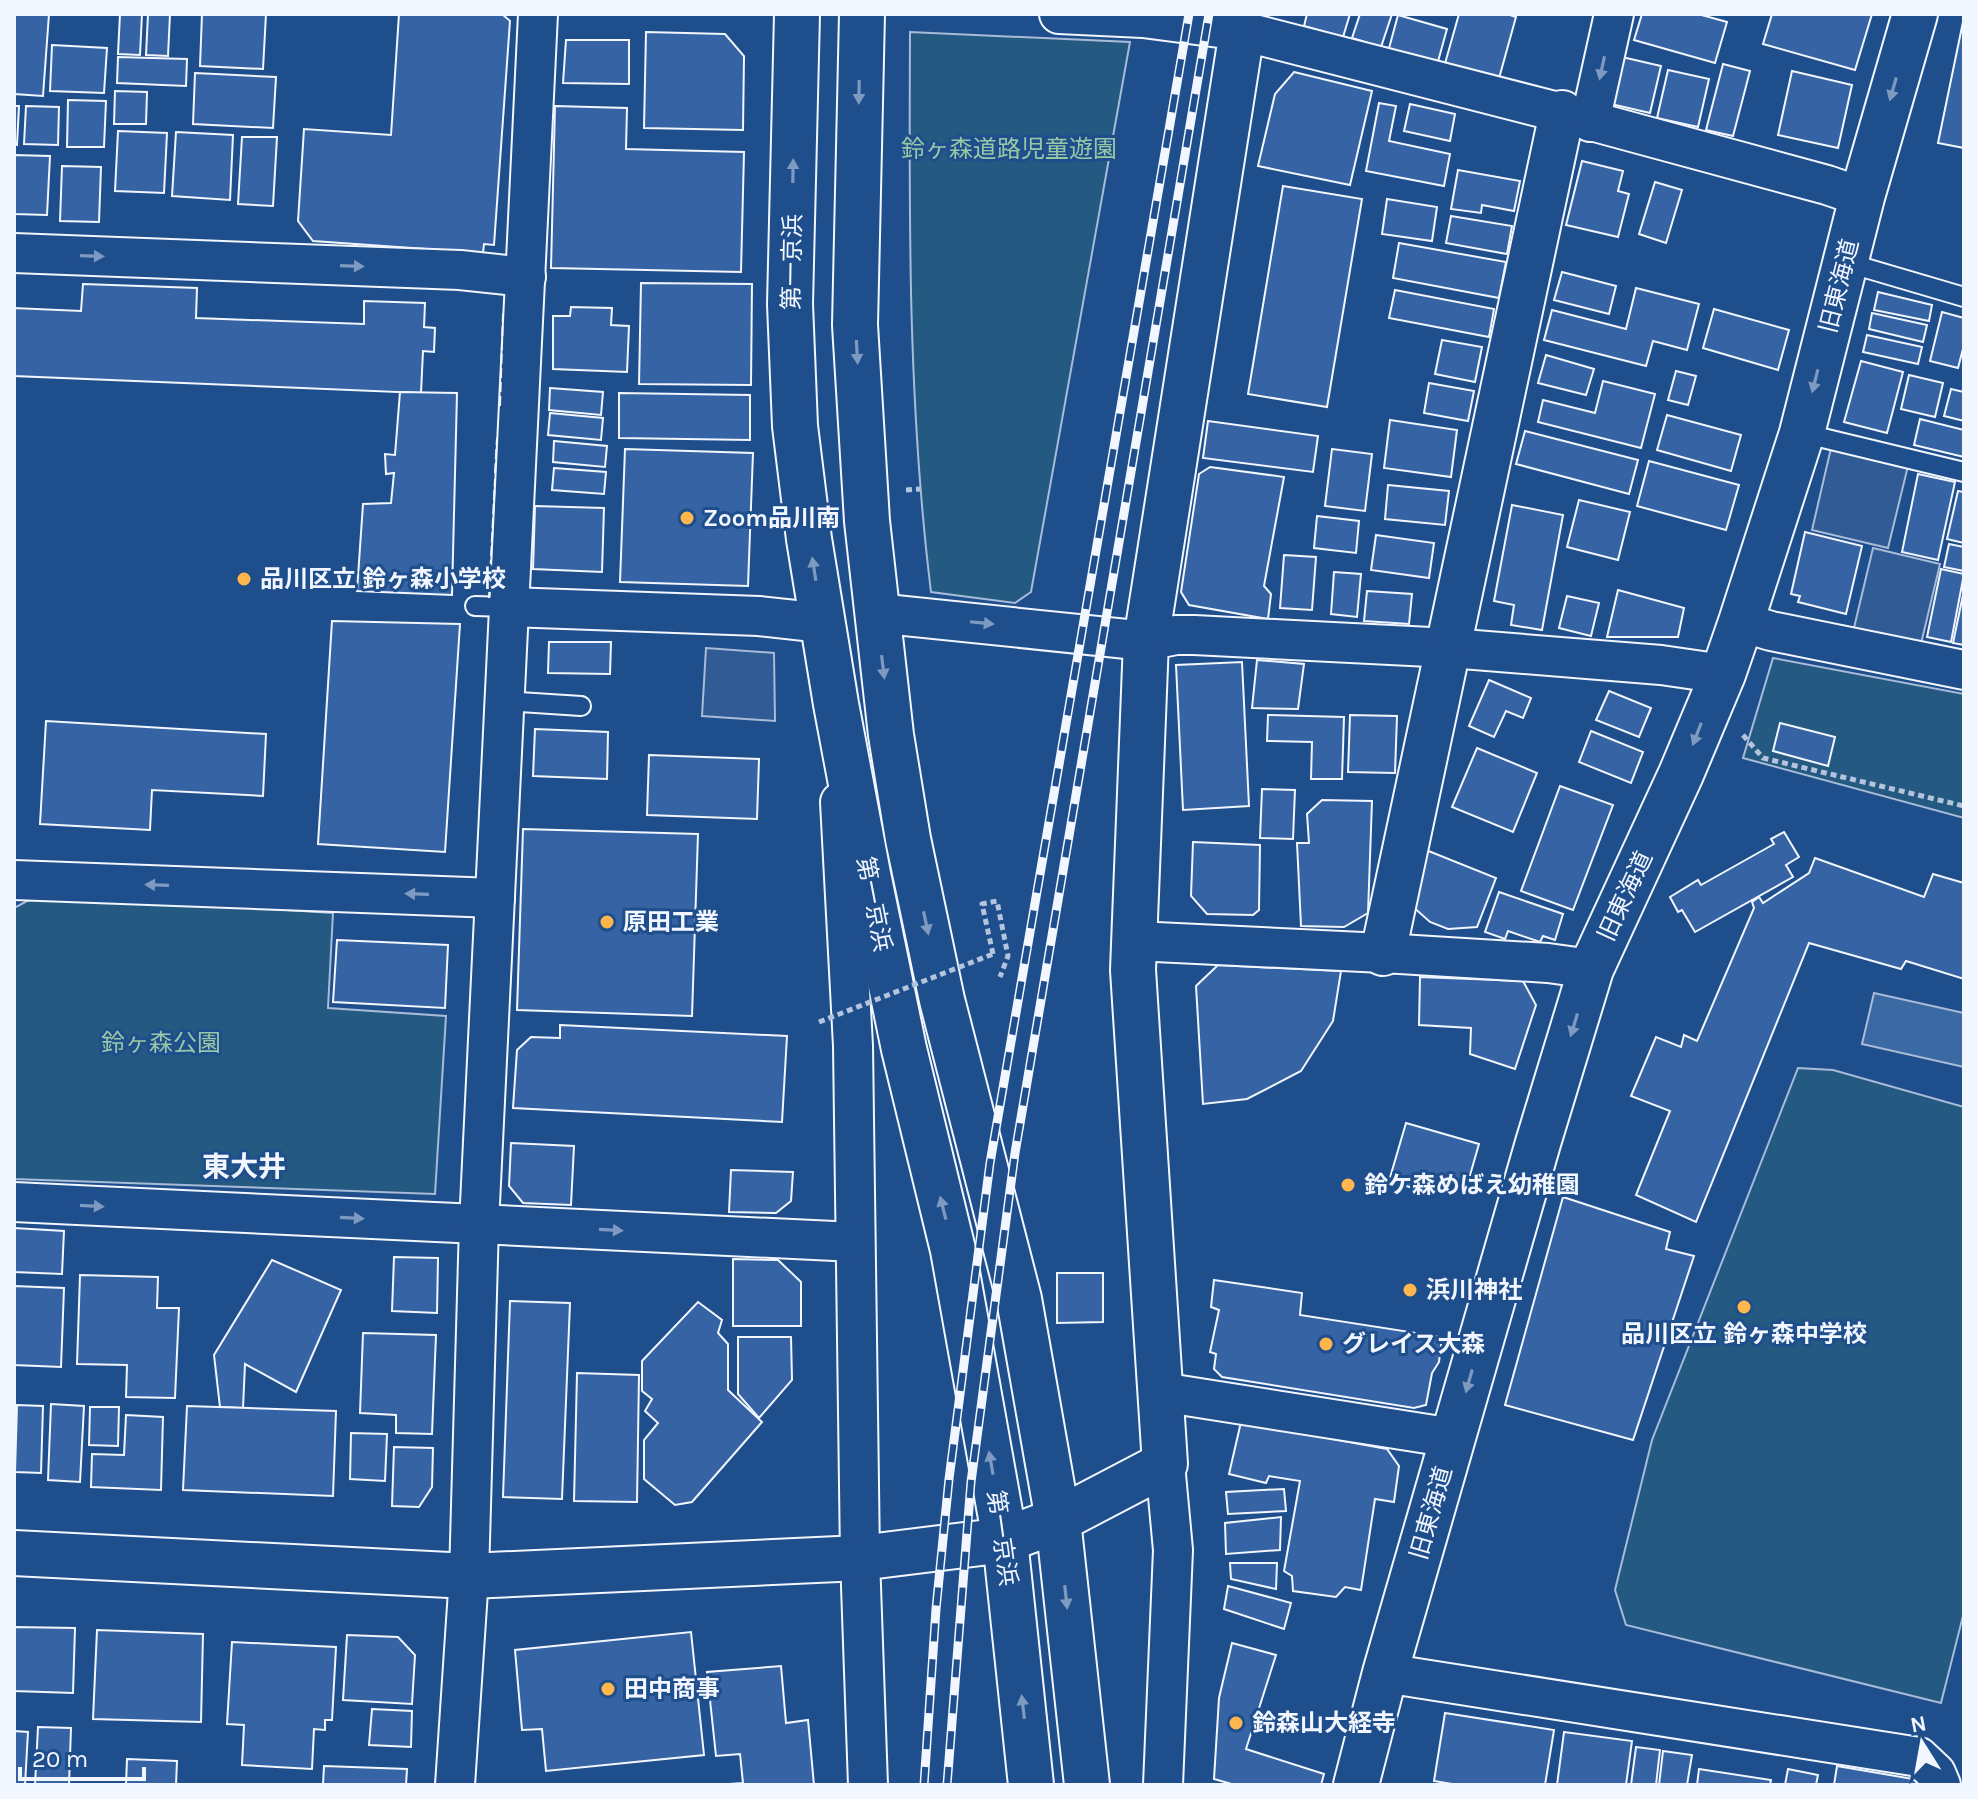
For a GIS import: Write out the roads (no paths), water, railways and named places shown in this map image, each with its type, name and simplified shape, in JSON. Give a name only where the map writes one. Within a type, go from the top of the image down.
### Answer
[{"type":"main road","name":"第一京浜","points":[[797,14],[790,304],[795,426],[809,539],[836,704],[904,1049],[953,1250],[1005,1540],[1031,1785]]},
{"type":"main road","name":"第一京浜","points":[[862,14],[855,325],[867,521],[891,735],[908,839],[942,1000],[1019,1299],[1058,1520],[1087,1785]]},
{"type":"main road","name":"旧東海道","points":[[1356,1785],[1385,1673],[1591,969],[1681,774],[1741,622],[1802,433],[1862,197],[1915,14]]},
{"type":"main road","points":[[14,1553],[469,1576],[860,1558],[1005,1540],[1058,1520],[1165,1464],[1133,970],[1146,641],[1242,31]]},
{"type":"main road","points":[[1383,953],[1450,648],[1576,117]]},
{"type":"street","points":[[455,1785],[469,1576],[479,1224],[504,701],[492,606],[526,277],[538,14]]},
{"type":"street","points":[[1059,14],[1196,19],[1576,117],[1862,197]]},
{"type":"street","points":[[1576,117],[1614,14]]},
{"type":"street","points":[[14,253],[460,270],[526,277]]},
{"type":"street","points":[[492,606],[759,616],[823,623]]},
{"type":"street","points":[[876,613],[1146,641],[1194,635],[1450,648],[1661,665],[1714,692]]},
{"type":"street","points":[[1741,622],[1771,631],[1964,670]]},
{"type":"street","points":[[836,704],[844,916],[853,1046],[860,1558],[868,1785]]},
{"type":"street","points":[[14,880],[495,898]]},
{"type":"street","points":[[1135,941],[1548,963],[1591,969]]},
{"type":"street","points":[[14,1202],[855,1242]]},
{"type":"street","points":[[1161,1392],[1453,1438]]},
{"type":"street","points":[[1163,1785],[1173,1550],[1165,1464]]},
{"type":"street","points":[[1385,1673],[1919,1757],[1936,1773],[1941,1785]]},
{"type":"lane","points":[[1845,262],[1964,297]]},
{"type":"lane","points":[[1802,433],[1964,472]]},
{"type":"lane","points":[[504,701],[581,706]]},
{"type":"railway","points":[[924,1785],[949,1479],[990,1163],[1189,14]]},
{"type":"railway","points":[[947,1785],[971,1482],[1015,1153],[1209,14]]},
{"type":"place","name":"Zoom品川南","points":[[687,518]]},
{"type":"place","name":"品川区立 鈴ヶ森小学校","points":[[244,579]]},
{"type":"place","name":"原田工業","points":[[607,922]]},
{"type":"place","name":"鈴ケ森めばえ幼稚園","points":[[1348,1185]]},
{"type":"place","name":"浜川神社","points":[[1410,1290]]},
{"type":"place","name":"品川区立 鈴ヶ森中学校","points":[[1744,1307]]},
{"type":"place","name":"グレイス大森","points":[[1326,1344]]},
{"type":"place","name":"田中商事","points":[[608,1689]]},
{"type":"place","name":"鈴森山大経寺","points":[[1236,1723]]},
{"type":"district","name":"東大井","points":[[244,1166]]},
{"type":"park label","name":"鈴ヶ森道路児童遊園","points":[[1009,149]]},
{"type":"park label","name":"鈴ヶ森公園","points":[[161,1043]]}]
